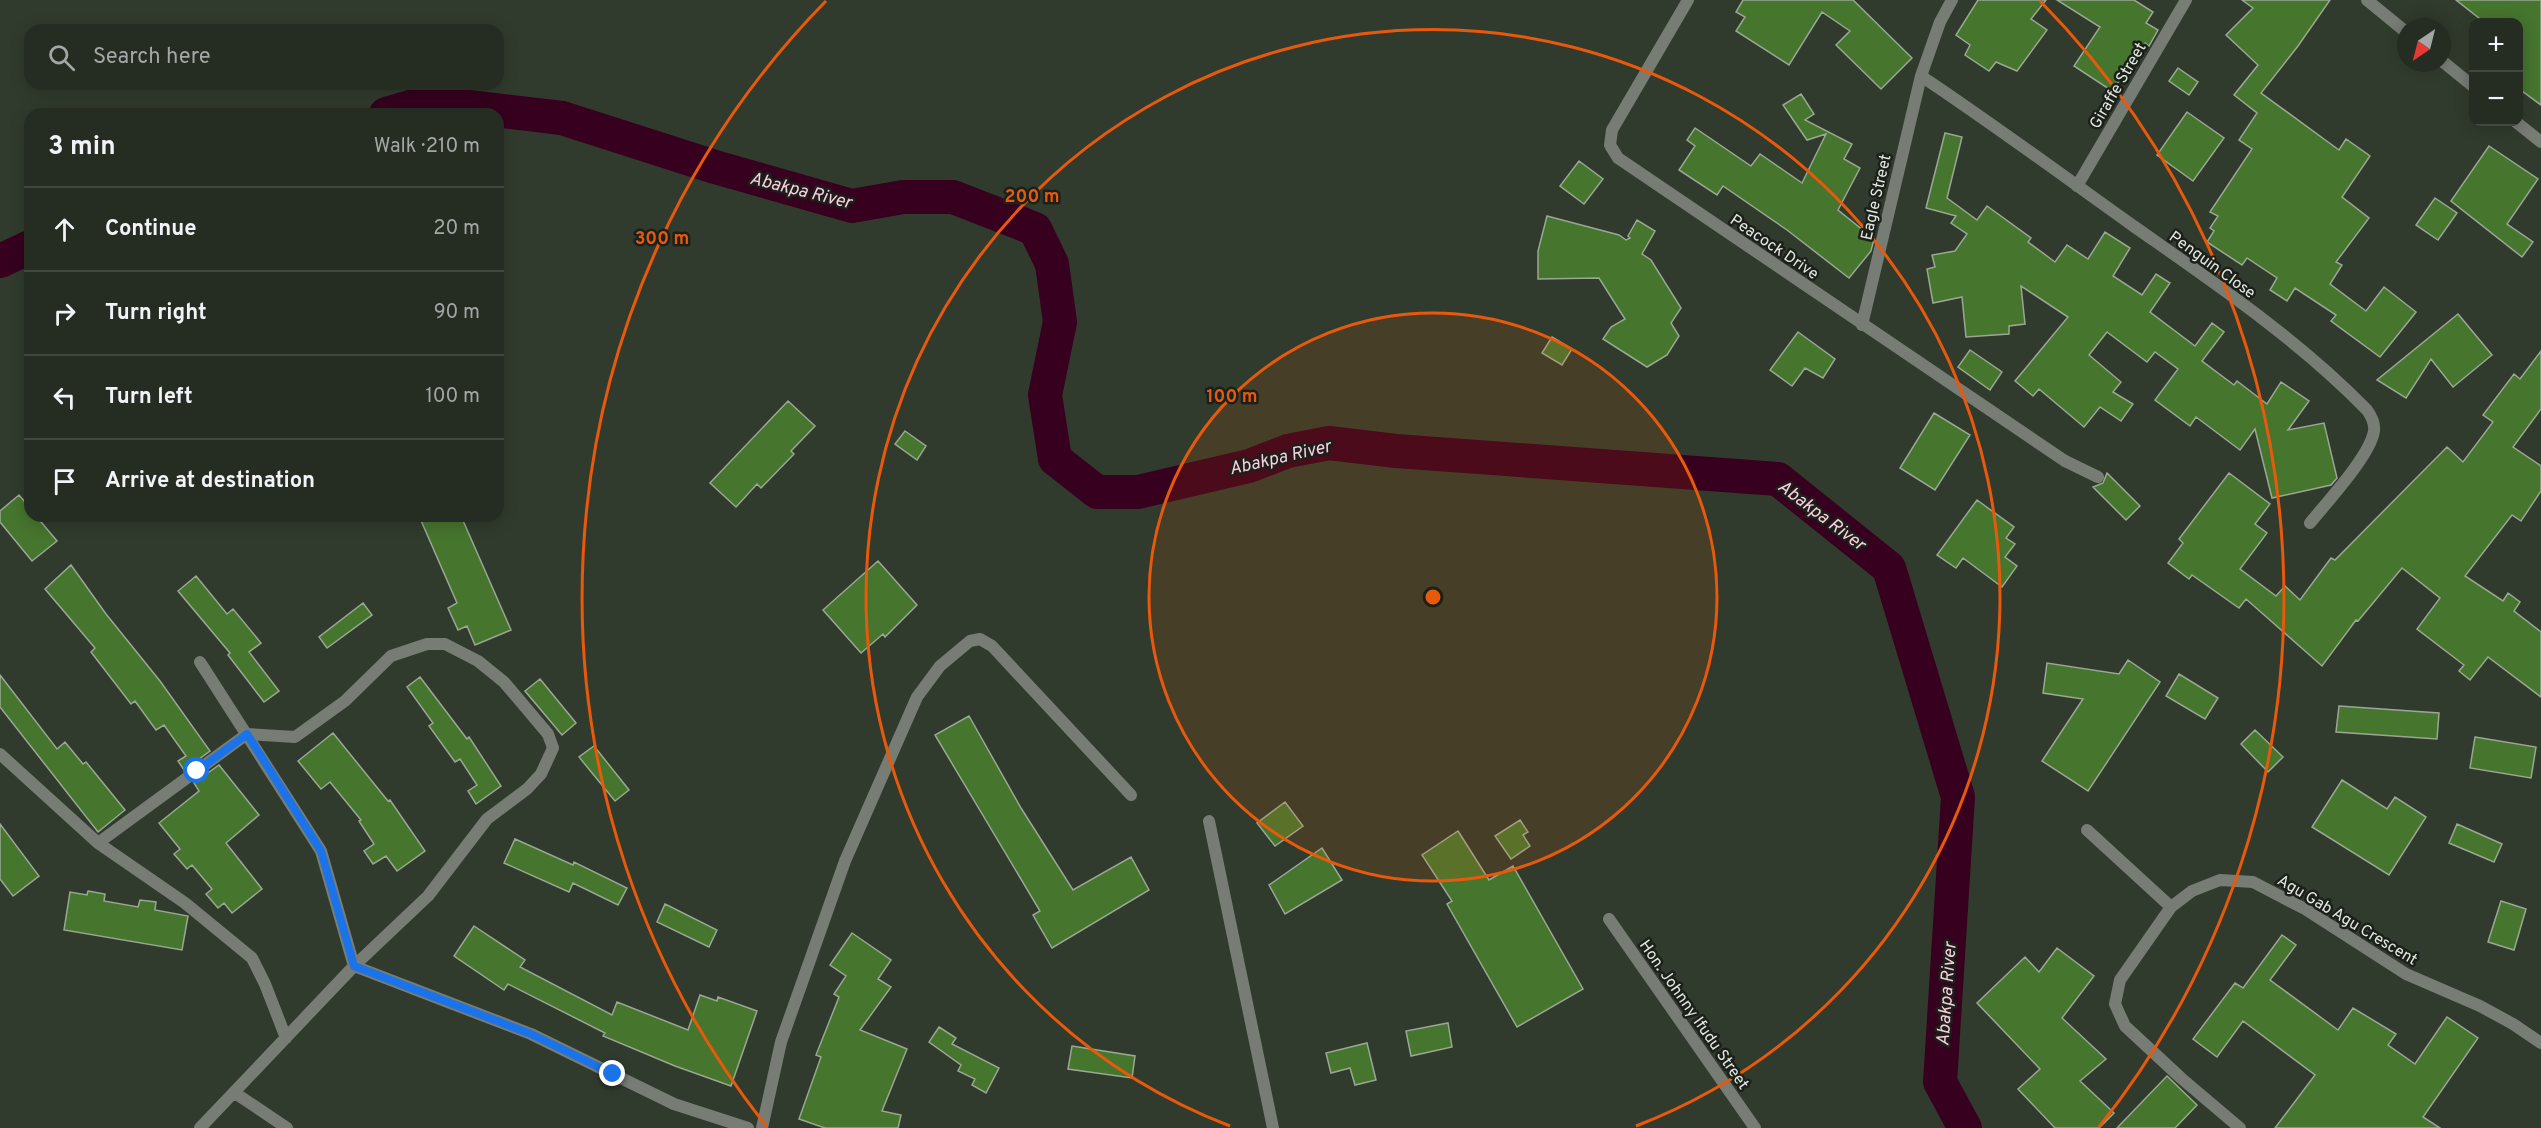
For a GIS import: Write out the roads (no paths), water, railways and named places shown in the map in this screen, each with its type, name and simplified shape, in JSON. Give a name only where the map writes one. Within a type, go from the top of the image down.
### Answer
[{"type":"street","name":"Peacock Drive","points":[[1689,0],[1612,130],[1610,145],[1618,158],[2065,461],[2098,477]]},
{"type":"street","name":"Eagle Street","points":[[1862,325],[1921,76],[1940,22],[1952,0]]},
{"type":"street","name":"Giraffe Street","points":[[2077,186],[2186,0]]},
{"type":"street","points":[[2367,0],[2397,25]]},
{"type":"street","points":[[2451,68],[2469,83]]},
{"type":"street","name":"Penguin Close","points":[[1921,76],[1990,122],[2206,277],[2347,389],[2372,417],[2374,434],[2366,449],[2352,471],[2310,523]]},
{"type":"street","points":[[2521,126],[2541,142]]},
{"type":"street","points":[[762,1128],[781,1042],[845,861],[917,698],[940,666],[970,641],[980,639],[992,646],[1131,795]]},
{"type":"street","points":[[98,843],[247,734],[295,737],[345,701],[392,656],[427,644],[445,644],[478,661],[504,682],[548,734],[553,748],[541,774],[527,789],[487,819],[428,896],[354,966],[200,1128]]},
{"type":"street","points":[[200,662],[321,851],[354,966]]},
{"type":"street","points":[[0,754],[98,843],[185,903],[252,958],[286,1038]]},
{"type":"street","points":[[1209,821],[1273,1128]]},
{"type":"street","points":[[2087,830],[2171,907]]},
{"type":"street","name":"Agu Gab Agu Crescent","points":[[2240,1128],[2125,1026],[2115,1005],[2120,980],[2171,907],[2192,891],[2220,880],[2253,882],[2305,909],[2406,974],[2480,1006],[2541,1043]]},
{"type":"street","name":"Hon. Johnny Ifudu Street","points":[[1609,919],[1755,1128]]},
{"type":"street","points":[[354,966],[531,1034],[674,1104],[748,1128]]},
{"type":"street","points":[[235,1093],[287,1128]]},
{"type":"waterway","name":"Abakpa River","points":[[406,108],[427,102],[478,108]]},
{"type":"waterway","name":"Abakpa River","points":[[504,111],[562,118],[715,167],[852,206],[903,197],[953,197],[1035,229],[1052,264],[1060,322],[1045,395],[1055,459],[1097,492],[1138,492],[1249,466],[1288,451],[1329,443],[1396,451],[1778,479],[1889,568],[1958,797],[1940,1082],[1965,1128]]},
{"type":"waterway","name":"Abakpa River","points":[[0,261],[24,250]]}]
